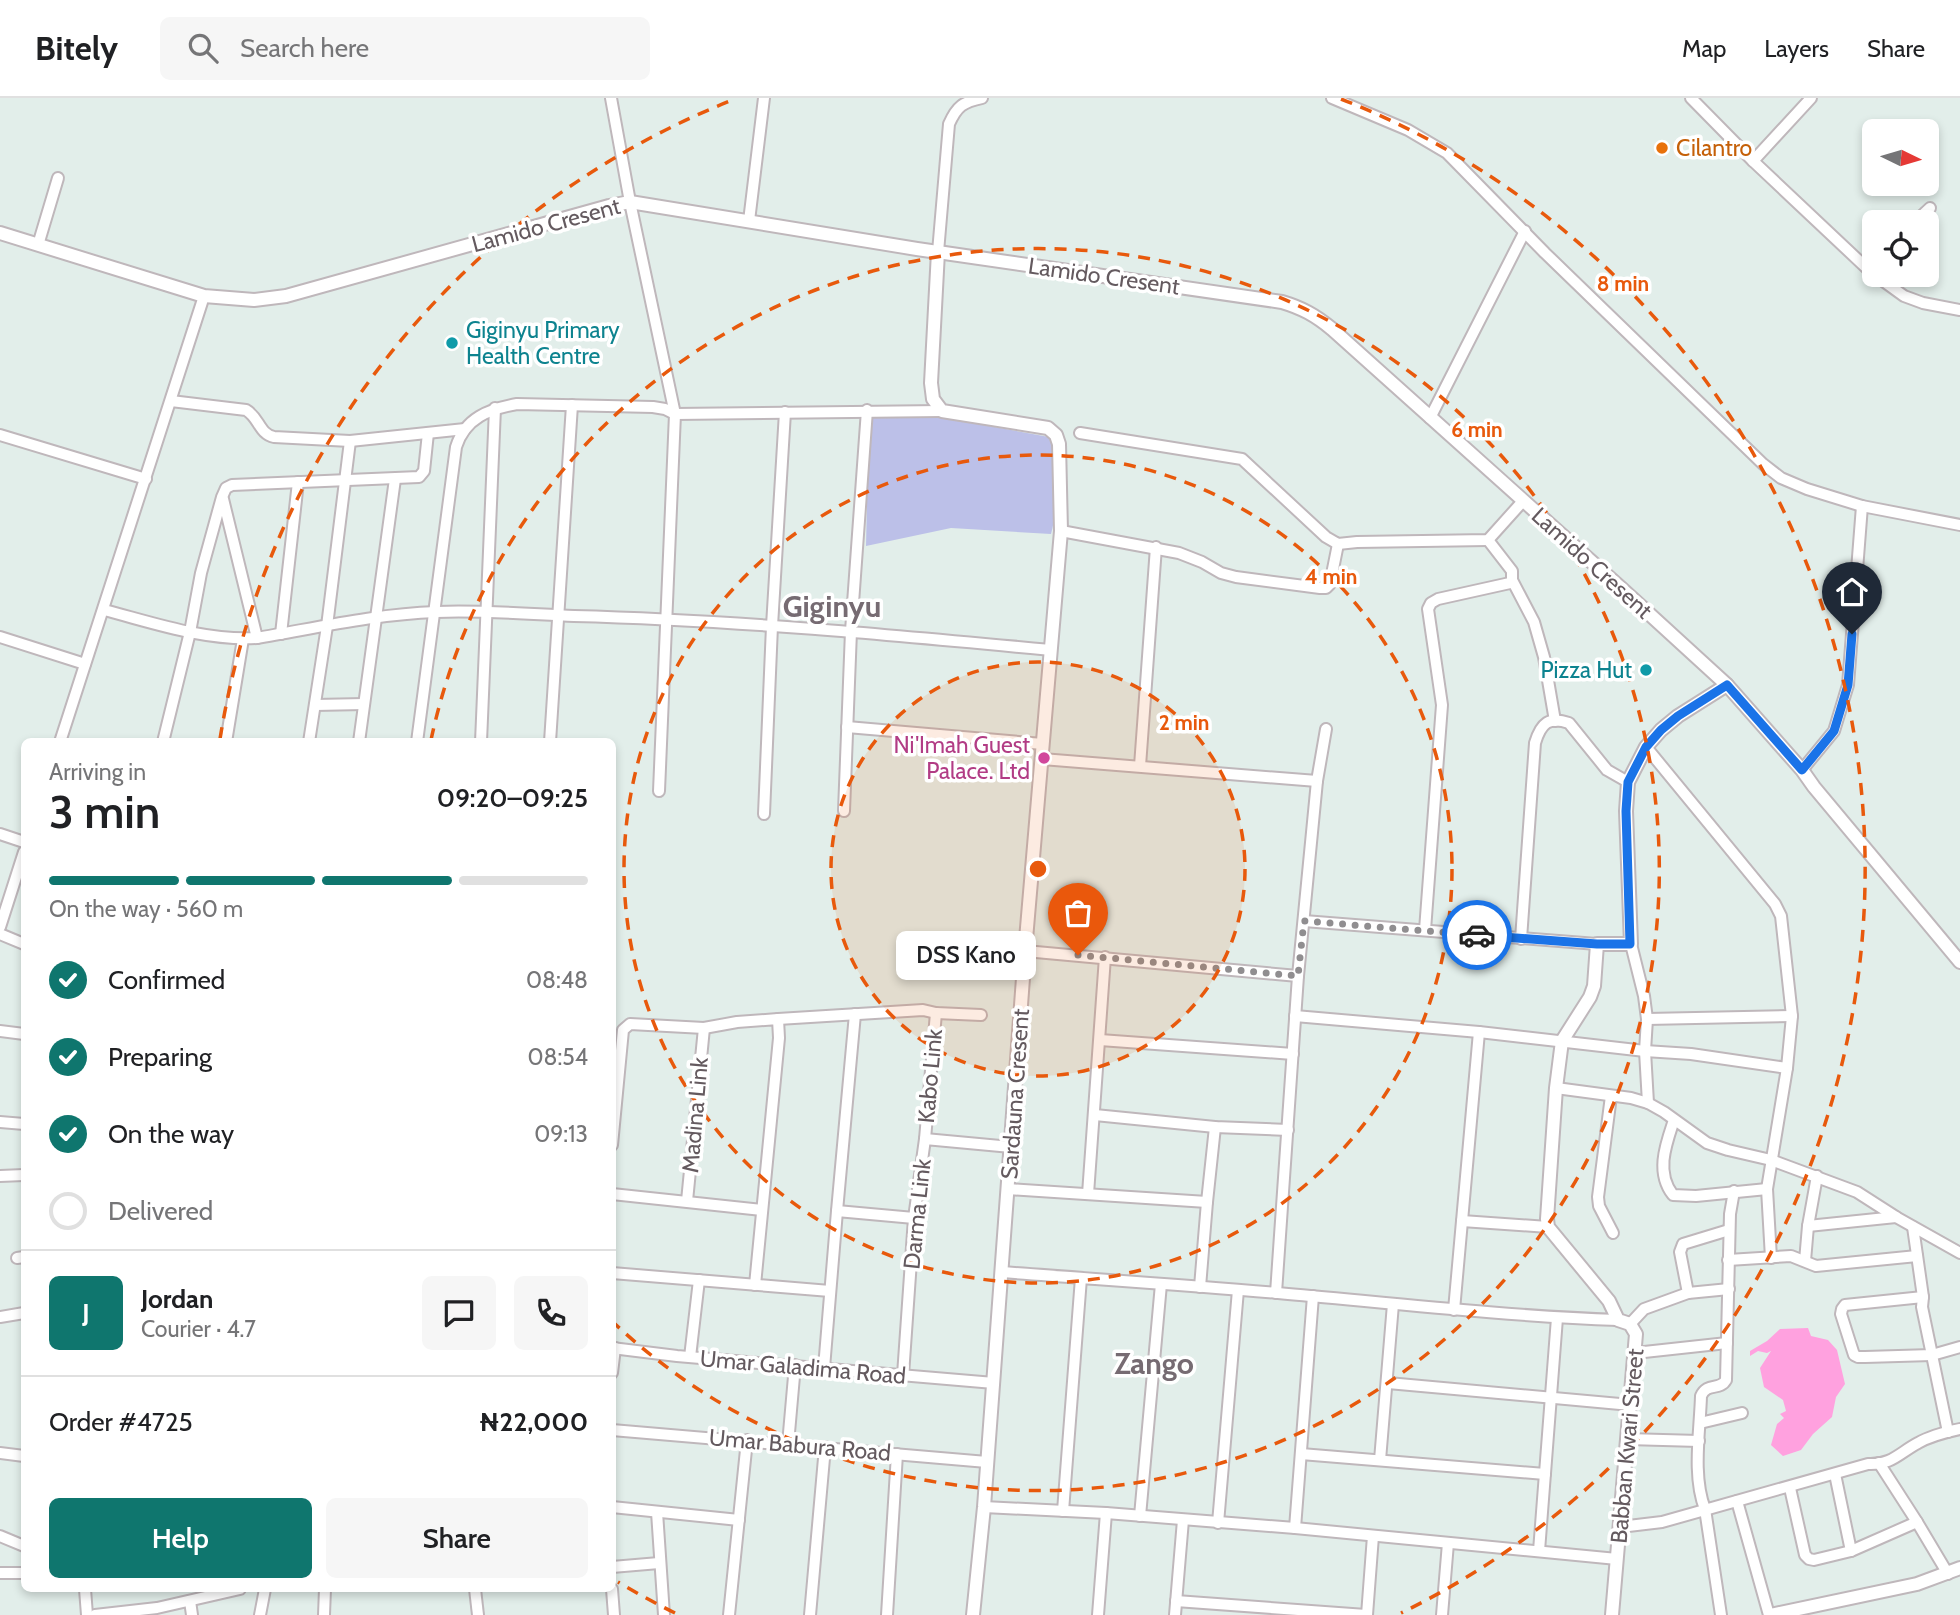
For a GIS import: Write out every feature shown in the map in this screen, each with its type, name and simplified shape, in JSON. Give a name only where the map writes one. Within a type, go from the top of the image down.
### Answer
[{"type":"street","points":[[611,98],[629,202],[675,414],[659,791]]},
{"type":"street","points":[[749,221],[764,98]]},
{"type":"street","points":[[942,411],[933,400],[931,383],[948,124],[956,108],[982,98]]},
{"type":"street","points":[[1332,98],[1408,130],[1447,153],[1763,464],[1781,478],[1862,506],[1960,525]]},
{"type":"street","points":[[1691,98],[1753,161],[1862,261]]},
{"type":"street","points":[[1753,161],[1811,98]]},
{"type":"street","points":[[37,245],[58,178]]},
{"type":"street","name":"Lamido Cresent","points":[[0,233],[204,296],[254,300],[286,296],[629,202],[1302,307],[1332,329],[1727,685],[1802,770],[1960,962]]},
{"type":"street","points":[[1430,418],[1525,231]]},
{"type":"street","points":[[1893,287],[1904,296],[1923,303],[1960,310]]},
{"type":"street","points":[[61,738],[204,296]]},
{"type":"street","points":[[171,401],[246,410],[268,436],[350,441],[465,429]]},
{"type":"street","points":[[417,738],[456,447],[465,429],[479,417],[495,408],[517,404],[653,407],[675,414],[942,411]]},
{"type":"street","points":[[550,738],[572,405]]},
{"type":"street","points":[[481,738],[495,408]]},
{"type":"street","points":[[844,811],[851,631],[867,410]]},
{"type":"street","name":"Sardauna Cresent","points":[[942,411],[1048,428],[1056,435],[1059,444],[1061,531],[1025,951],[974,1615]]},
{"type":"street","points":[[764,814],[785,412]]},
{"type":"street","points":[[164,738],[190,632],[201,573],[226,488],[232,485],[419,477],[422,474],[428,433]]},
{"type":"street","points":[[1080,433],[1242,459],[1326,537],[1338,544],[1488,540],[1523,501]]},
{"type":"street","points":[[0,435],[146,479]]},
{"type":"street","points":[[310,738],[327,626],[350,441]]},
{"type":"street","points":[[360,738],[395,479]]},
{"type":"street","points":[[281,634],[298,482]]},
{"type":"street","points":[[222,497],[257,638]]},
{"type":"street","points":[[1802,770],[1834,731],[1848,685],[1862,506]]},
{"type":"street","points":[[1061,531],[1179,552],[1221,573],[1236,577],[1320,588],[1326,588],[1330,584],[1338,544]]},
{"type":"street","points":[[1488,540],[1512,571],[1512,580],[1534,622],[1544,657],[1555,720]]},
{"type":"street","points":[[1140,766],[1156,547]]},
{"type":"street","points":[[1425,930],[1442,705],[1428,608],[1438,599],[1510,583],[1512,580]]},
{"type":"street","points":[[104,610],[190,632],[243,639],[375,618],[487,610],[667,618],[851,631],[1051,650]]},
{"type":"street","points":[[0,637],[85,664]]},
{"type":"street","points":[[227,738],[243,639]]},
{"type":"street","points":[[1648,1103],[1645,1051],[1647,1019],[1644,996],[1630,944],[1626,811],[1628,782],[1646,747],[1661,730],[1727,685]]},
{"type":"street","points":[[314,705],[364,704]]},
{"type":"street","points":[[1521,939],[1535,743],[1539,727],[1555,720],[1569,723],[1607,770],[1628,782]]},
{"type":"street","points":[[847,727],[1043,744]]},
{"type":"street","points":[[1276,1293],[1298,976],[1317,782],[1326,729]]},
{"type":"street","points":[[1646,747],[1779,911],[1792,1016],[1787,1068],[1766,1189],[1771,1258]]},
{"type":"street","points":[[1042,759],[1317,782]]},
{"type":"street","points":[[0,834],[21,841]]},
{"type":"street","points":[[0,927],[21,862]]},
{"type":"street","points":[[1304,921],[1521,939],[1630,944]]},
{"type":"street","points":[[0,934],[21,943]]},
{"type":"street","points":[[1462,1221],[1548,1227],[1556,1088],[1562,1041],[1594,986],[1597,944]]},
{"type":"street","points":[[1025,951],[1298,976]]},
{"type":"street","points":[[1088,1194],[1105,957]]},
{"type":"street","points":[[616,1107],[624,1030],[630,1024],[704,1028],[737,1022],[923,1010],[981,1015]]},
{"type":"street","name":"Kabo Link","points":[[925,1139],[936,1013]]},
{"type":"street","points":[[824,1368],[855,1014]]},
{"type":"street","points":[[1295,1016],[1691,1054],[1787,1068]]},
{"type":"street","points":[[1647,1019],[1792,1016]]},
{"type":"street","points":[[755,1285],[779,1038],[778,1019]]},
{"type":"street","name":"Madina Link","points":[[687,1201],[704,1028]]},
{"type":"street","points":[[0,1031],[21,1034]]},
{"type":"street","points":[[1454,1310],[1479,1032]]},
{"type":"street","points":[[1100,1040],[1293,1054]]},
{"type":"street","points":[[1556,1088],[1648,1103],[1707,1143],[1771,1160],[1857,1192],[1960,1253]]},
{"type":"street","points":[[1611,1096],[1598,1197],[1599,1206],[1613,1233]]},
{"type":"street","points":[[1094,1115],[1215,1127],[1287,1130]]},
{"type":"street","points":[[1674,1120],[1663,1157],[1666,1183],[1673,1195],[1696,1196],[1766,1189]]},
{"type":"street","points":[[0,1122],[21,1124]]},
{"type":"street","points":[[1200,1287],[1215,1127]]},
{"type":"street","name":"Darma Link","points":[[902,1375],[914,1218],[925,1139],[1011,1147]]},
{"type":"street","points":[[0,1176],[21,1175]]},
{"type":"street","points":[[1805,1261],[1817,1176]]},
{"type":"street","points":[[1007,1189],[1207,1202]]},
{"type":"street","points":[[1721,1615],[1705,1509],[1699,1493],[1699,1441],[1703,1391],[1726,1380],[1729,1230],[1734,1191]]},
{"type":"street","points":[[616,1194],[762,1210]]},
{"type":"street","points":[[837,1211],[914,1218]]},
{"type":"street","points":[[1808,1226],[1896,1217]]},
{"type":"street","name":"Babban Kwari Street","points":[[1548,1227],[1636,1334],[1612,1615]]},
{"type":"street","points":[[1913,1227],[1923,1297],[1922,1307],[1948,1432]]},
{"type":"street","points":[[1688,1293],[1680,1252],[1683,1244],[1729,1230]]},
{"type":"street","points":[[1728,1260],[1791,1256],[1816,1266],[1917,1256]]},
{"type":"street","points":[[1001,1272],[1624,1322],[1644,1309],[1688,1293],[1729,1289]]},
{"type":"street","points":[[616,1273],[830,1291]]},
{"type":"street","points":[[1063,1511],[1081,1278]]},
{"type":"street","points":[[690,1357],[699,1280]]},
{"type":"street","points":[[1140,1516],[1161,1284]]},
{"type":"street","points":[[1218,1523],[1238,1290]]},
{"type":"street","points":[[1295,1528],[1313,1296]]},
{"type":"street","points":[[1923,1297],[1845,1305],[1841,1314],[1854,1355],[1932,1355],[1960,1347]]},
{"type":"street","points":[[1380,1460],[1394,1304]]},
{"type":"street","points":[[0,1317],[21,1314]]},
{"type":"street","points":[[1539,1551],[1557,1318]]},
{"type":"street","points":[[1635,1353],[1727,1343]]},
{"type":"street","name":"Umar Galadima Road","points":[[616,1348],[690,1357],[994,1382]]},
{"type":"street","points":[[788,1444],[795,1365]]},
{"type":"street","points":[[1388,1383],[1631,1405]]},
{"type":"street","points":[[1700,1423],[1742,1413]]},
{"type":"street","points":[[1620,1527],[1662,1522],[1879,1463],[1901,1455],[1918,1442],[1960,1429]]},
{"type":"street","name":"Umar Babura Road","points":[[616,1430],[987,1462]]},
{"type":"street","points":[[1628,1439],[1699,1441]]},
{"type":"street","points":[[729,1615],[747,1440]]},
{"type":"street","points":[[810,1615],[825,1447]]},
{"type":"street","points":[[0,1453],[21,1456]]},
{"type":"street","points":[[887,1615],[897,1454]]},
{"type":"street","points":[[1301,1454],[1545,1474]]},
{"type":"street","points":[[1737,1501],[1770,1615],[1917,1584],[1954,1571],[1917,1522],[1879,1463]]},
{"type":"street","points":[[1835,1474],[1851,1551]]},
{"type":"street","points":[[1790,1488],[1805,1555],[1809,1559],[1851,1551],[1917,1522]]},
{"type":"street","points":[[616,1507],[739,1520]]},
{"type":"street","points":[[984,1507],[1106,1513],[1295,1528],[1617,1559]]},
{"type":"street","points":[[657,1512],[664,1615]]},
{"type":"street","points":[[1098,1615],[1106,1513]]},
{"type":"street","points":[[1175,1615],[1184,1520]]},
{"type":"street","points":[[0,1536],[21,1545]]},
{"type":"street","points":[[1176,1601],[1367,1615],[1373,1536]]},
{"type":"street","points":[[1442,1615],[1448,1543]]},
{"type":"street","points":[[616,1567],[659,1563]]},
{"type":"street","points":[[0,1573],[21,1573]]},
{"type":"street","points":[[85,1592],[87,1615]]},
{"type":"street","points":[[95,1615],[165,1611],[190,1601],[228,1592]]},
{"type":"street","points":[[260,1615],[264,1592]]},
{"type":"street","points":[[324,1615],[325,1592]]},
{"type":"street","points":[[475,1592],[478,1615]]},
{"type":"street","points":[[612,1592],[614,1615]]},
{"type":"street","points":[[190,1601],[192,1615]]},
{"type":"shaded area","points":[[869,416],[940,417],[1049,437],[1056,485],[1051,534],[951,528],[866,546]]},
{"type":"shaded area","points":[[1808,1328],[1811,1336],[1828,1340],[1837,1350],[1845,1384],[1836,1397],[1832,1417],[1813,1434],[1801,1450],[1783,1456],[1771,1445],[1777,1424],[1784,1418],[1780,1414],[1786,1411],[1783,1400],[1764,1387],[1760,1368],[1771,1351],[1758,1351],[1750,1356],[1750,1351],[1780,1329]]},
{"type":"way so far","points":[[1078,955],[1298,976],[1304,921],[1477,935]]},
{"type":"place","name":"Cilantro","points":[[1662,148]]},
{"type":"place","name":"Giginyu Primary Health Centre","points":[[452,343]]},
{"type":"place","name":"Pizza Hut","points":[[1646,670]]},
{"type":"place","name":"Ni'Imah Guest Palace. Ltd","points":[[1044,758]]},
{"type":"place","name":"DSS Kano","points":[[1078,955]]},
{"type":"district","name":"Giginyu","points":[[832,606]]},
{"type":"district","name":"Zango","points":[[1154,1363]]},
{"type":"route","points":[[1477,935],[1630,944],[1626,811],[1628,782],[1646,747],[1678,716],[1727,685],[1802,770],[1834,731],[1848,685],[1852,634]]}]
